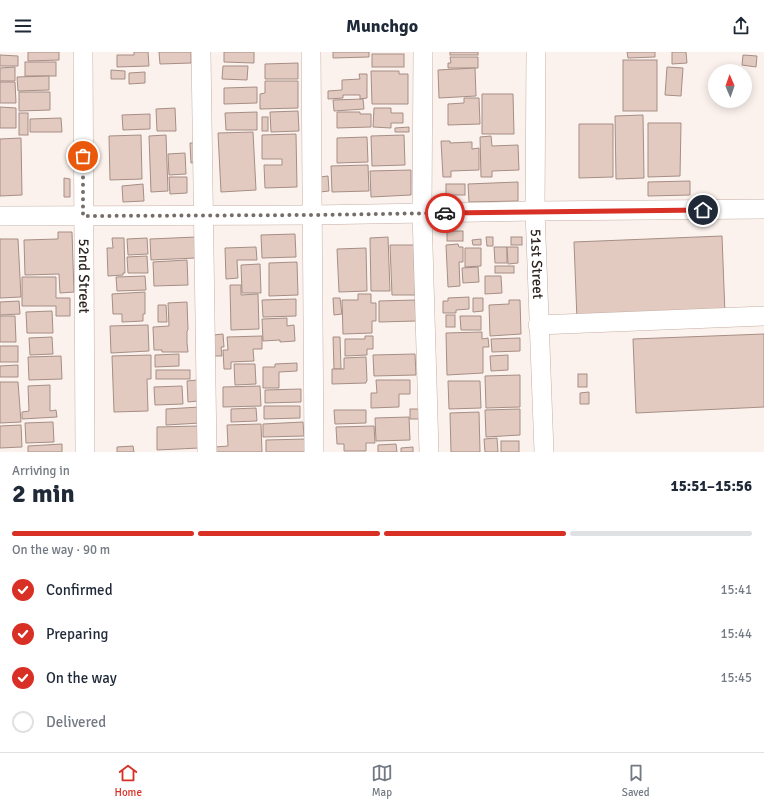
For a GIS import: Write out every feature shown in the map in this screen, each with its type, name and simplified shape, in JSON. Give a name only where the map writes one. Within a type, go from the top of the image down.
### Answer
[{"type":"street","name":"52nd Street","points":[[83,52],[85,452]]},
{"type":"street","points":[[201,52],[207,452]]},
{"type":"street","points":[[311,52],[314,452]]},
{"type":"street","points":[[423,52],[422,213],[429,452]]},
{"type":"street","name":"51st Street","points":[[536,52],[535,211],[538,325],[544,452]]},
{"type":"street","points":[[0,216],[313,215],[764,209]]},
{"type":"street","points":[[538,325],[764,316]]},
{"type":"building","points":[[28,52],[59,52],[59,60],[28,61]]},
{"type":"building","points":[[134,52],[148,52],[149,66],[117,67],[117,55],[134,55]]},
{"type":"building","points":[[159,52],[191,52],[191,63],[160,64]]},
{"type":"building","points":[[224,52],[254,52],[254,63],[224,62]]},
{"type":"building","points":[[333,52],[369,52],[369,57],[333,58]]},
{"type":"building","points":[[450,52],[478,52],[478,55],[450,55]]},
{"type":"building","points":[[627,52],[655,52],[655,57],[628,58]]},
{"type":"building","points":[[672,52],[686,52],[687,63],[672,64]]},
{"type":"building","points":[[372,54],[404,54],[404,67],[372,67]]},
{"type":"building","points":[[0,55],[18,56],[18,66],[0,66]]},
{"type":"building","points":[[743,55],[757,56],[756,67],[752,66],[752,64],[742,64]]},
{"type":"building","points":[[450,57],[478,57],[478,68],[448,68],[448,63],[451,63]]},
{"type":"building","points":[[623,60],[657,60],[657,111],[623,111]]},
{"type":"building","points":[[25,62],[56,62],[56,76],[25,76]]},
{"type":"building","points":[[298,63],[298,79],[265,79],[265,64]]},
{"type":"building","points":[[223,66],[248,66],[247,80],[222,79]]},
{"type":"building","points":[[15,67],[15,81],[0,81],[0,68]]},
{"type":"building","points":[[667,67],[683,68],[681,96],[665,95]]},
{"type":"building","points":[[475,68],[476,96],[439,98],[438,70]]},
{"type":"building","points":[[111,70],[125,71],[125,79],[111,79]]},
{"type":"building","points":[[371,71],[399,71],[399,74],[408,74],[408,104],[372,104]]},
{"type":"building","points":[[145,72],[145,83],[129,84],[129,73]]},
{"type":"building","points":[[359,74],[367,74],[367,98],[360,99],[360,95],[343,95],[343,98],[328,99],[328,91],[342,90],[342,80],[360,79]]},
{"type":"building","points":[[49,76],[49,90],[18,91],[17,77]]},
{"type":"building","points":[[265,81],[298,81],[298,108],[260,109],[260,94],[265,93]]},
{"type":"building","points":[[0,82],[15,82],[16,103],[0,103]]},
{"type":"building","points":[[257,87],[257,103],[224,104],[224,88]]},
{"type":"building","points":[[19,92],[50,92],[50,110],[19,111]]},
{"type":"building","points":[[482,94],[513,94],[514,134],[482,134]]},
{"type":"building","points":[[464,98],[479,98],[480,124],[448,125],[448,104],[464,103]]},
{"type":"building","points":[[363,99],[364,109],[334,111],[333,100]]},
{"type":"building","points":[[0,107],[16,108],[16,128],[0,128]]},
{"type":"building","points":[[175,108],[176,131],[157,131],[156,109]]},
{"type":"building","points":[[374,108],[391,108],[391,113],[403,113],[403,123],[391,123],[391,128],[373,127]]},
{"type":"building","points":[[298,111],[299,131],[271,132],[270,112]]},
{"type":"building","points":[[257,112],[257,130],[226,130],[225,113]]},
{"type":"building","points":[[337,112],[360,112],[360,114],[371,114],[371,127],[337,128]]},
{"type":"building","points":[[19,113],[28,113],[28,135],[19,135]]},
{"type":"building","points":[[150,114],[150,129],[123,130],[122,115]]},
{"type":"building","points":[[643,115],[644,178],[616,179],[615,116]]},
{"type":"building","points":[[262,117],[268,117],[268,131],[262,131]]},
{"type":"building","points":[[61,118],[62,132],[30,132],[30,119]]},
{"type":"building","points":[[648,123],[681,123],[680,176],[648,177]]},
{"type":"building","points":[[579,124],[613,124],[613,177],[579,178]]},
{"type":"building","points":[[409,127],[409,132],[395,132],[395,128]]},
{"type":"building","points":[[253,132],[256,190],[221,192],[218,133]]},
{"type":"building","points":[[296,134],[297,187],[265,188],[264,165],[282,165],[282,159],[262,159],[262,135]]},
{"type":"building","points":[[141,135],[142,179],[110,180],[109,136]]},
{"type":"building","points":[[166,135],[168,191],[151,192],[149,136]]},
{"type":"building","points":[[404,135],[405,165],[372,166],[371,136]]},
{"type":"building","points":[[491,136],[492,146],[518,145],[519,170],[492,171],[492,177],[481,177],[480,137]]},
{"type":"building","points":[[367,137],[368,162],[337,163],[337,138]]},
{"type":"building","points":[[21,138],[22,195],[0,196],[0,139]]},
{"type":"building","points":[[441,141],[450,141],[450,143],[472,142],[472,149],[479,148],[479,170],[451,171],[451,177],[443,177]]},
{"type":"building","points":[[190,143],[199,143],[199,162],[191,163]]},
{"type":"building","points":[[185,153],[186,174],[169,175],[168,154]]},
{"type":"building","points":[[368,165],[369,191],[332,192],[331,166]]},
{"type":"building","points":[[411,170],[411,195],[371,197],[370,171]]},
{"type":"building","points":[[328,176],[329,191],[320,192],[320,177]]},
{"type":"building","points":[[169,177],[187,177],[187,193],[170,194]]},
{"type":"building","points":[[64,178],[70,179],[70,197],[64,197]]},
{"type":"building","points":[[690,181],[690,195],[648,196],[648,182]]},
{"type":"building","points":[[518,182],[518,201],[469,202],[468,184]]},
{"type":"building","points":[[143,184],[144,201],[123,202],[122,186]]},
{"type":"building","points":[[446,184],[465,184],[465,195],[446,195]]},
{"type":"building","points":[[447,231],[463,231],[463,241],[447,241]]},
{"type":"building","points":[[58,232],[72,232],[74,292],[60,293],[59,274],[25,275],[24,240],[58,239]]},
{"type":"building","points":[[295,234],[296,257],[262,258],[261,235]]},
{"type":"building","points":[[722,236],[725,314],[577,320],[574,242]]},
{"type":"building","points":[[196,237],[196,258],[151,260],[150,239]]},
{"type":"building","points":[[388,237],[390,291],[371,291],[370,238]]},
{"type":"building","points":[[486,237],[493,237],[493,246],[487,246]]},
{"type":"building","points":[[511,237],[522,237],[522,245],[511,245]]},
{"type":"building","points":[[112,238],[124,238],[125,273],[123,273],[123,275],[108,276],[107,248],[113,248]]},
{"type":"building","points":[[147,238],[148,254],[128,255],[127,239]]},
{"type":"building","points":[[0,239],[18,239],[21,297],[0,298]]},
{"type":"building","points":[[481,239],[481,245],[473,245],[472,240]]},
{"type":"building","points":[[458,244],[459,247],[463,247],[463,262],[459,262],[460,286],[448,287],[446,245]]},
{"type":"building","points":[[390,245],[414,245],[415,295],[392,295]]},
{"type":"building","points":[[256,247],[257,260],[237,260],[238,278],[226,279],[225,248]]},
{"type":"building","points":[[494,247],[507,247],[507,263],[495,263]]},
{"type":"building","points":[[507,247],[518,247],[518,263],[508,264]]},
{"type":"building","points":[[366,248],[367,291],[339,292],[337,249]]},
{"type":"building","points":[[465,248],[481,248],[481,266],[465,267]]},
{"type":"building","points":[[147,256],[148,273],[128,273],[127,257]]},
{"type":"building","points":[[187,260],[188,285],[154,286],[153,262]]},
{"type":"building","points":[[297,262],[298,295],[269,296],[269,263]]},
{"type":"building","points":[[260,264],[261,293],[242,293],[241,265]]},
{"type":"building","points":[[495,266],[514,266],[514,273],[495,273]]},
{"type":"building","points":[[478,267],[479,282],[463,283],[462,268]]},
{"type":"building","points":[[145,276],[146,290],[117,291],[116,277]]},
{"type":"building","points":[[485,276],[501,276],[502,293],[485,294]]},
{"type":"building","points":[[22,277],[56,277],[56,298],[70,298],[70,316],[56,316],[56,306],[22,306]]},
{"type":"building","points":[[230,285],[241,285],[241,295],[258,294],[259,329],[231,330]]},
{"type":"building","points":[[145,292],[145,314],[143,314],[143,321],[122,322],[122,314],[113,314],[112,294]]},
{"type":"building","points":[[358,294],[371,294],[371,303],[376,303],[376,321],[372,321],[372,333],[343,334],[342,300],[358,300]]},
{"type":"building","points":[[469,297],[469,309],[456,310],[456,313],[443,313],[443,301],[448,301],[448,298]]},
{"type":"building","points":[[333,298],[340,298],[342,314],[334,315]]},
{"type":"building","points":[[473,298],[483,298],[483,311],[473,312]]},
{"type":"building","points":[[296,299],[296,316],[263,317],[262,300]]},
{"type":"building","points":[[415,300],[416,321],[379,322],[379,301]]},
{"type":"building","points":[[509,300],[520,300],[521,334],[490,336],[489,305],[509,304]]},
{"type":"building","points":[[19,301],[20,314],[0,315],[0,302]]},
{"type":"building","points":[[187,302],[188,352],[162,352],[162,350],[154,350],[153,327],[169,326],[168,303]]},
{"type":"building","points":[[158,305],[166,305],[167,322],[158,322]]},
{"type":"building","points":[[52,311],[53,333],[27,333],[26,312]]},
{"type":"building","points":[[446,315],[455,315],[455,327],[446,327]]},
{"type":"building","points":[[0,316],[15,316],[16,342],[0,342]]},
{"type":"building","points":[[460,316],[481,316],[481,330],[461,330]]},
{"type":"building","points":[[287,318],[287,326],[294,325],[295,341],[263,341],[262,319]]},
{"type":"building","points":[[148,325],[149,351],[111,353],[110,326]]},
{"type":"building","points":[[482,332],[482,339],[488,338],[489,347],[483,347],[483,373],[447,375],[446,333]]},
{"type":"building","points":[[223,334],[224,347],[221,347],[222,356],[212,356],[213,335]]},
{"type":"building","points":[[764,334],[764,407],[636,413],[633,339]]},
{"type":"building","points":[[262,336],[262,349],[253,349],[254,361],[231,362],[231,369],[224,369],[223,350],[228,350],[227,337]]},
{"type":"building","points":[[365,336],[373,336],[373,349],[367,349],[367,355],[345,356],[345,339],[365,339]]},
{"type":"building","points":[[52,337],[53,354],[30,355],[29,338]]},
{"type":"building","points":[[333,337],[340,337],[341,369],[334,369]]},
{"type":"building","points":[[520,338],[520,351],[492,352],[491,339]]},
{"type":"building","points":[[0,346],[18,346],[18,362],[0,362]]},
{"type":"building","points":[[179,354],[179,366],[155,367],[155,355]]},
{"type":"building","points":[[415,354],[416,375],[374,376],[373,355]]},
{"type":"building","points":[[151,355],[151,379],[147,379],[148,411],[114,412],[112,356]]},
{"type":"building","points":[[508,355],[508,370],[491,371],[490,356]]},
{"type":"building","points":[[61,356],[62,379],[29,380],[28,357]]},
{"type":"building","points":[[366,357],[366,383],[332,384],[332,369],[344,369],[344,358]]},
{"type":"building","points":[[297,363],[297,371],[279,372],[279,388],[263,388],[263,367],[275,367],[275,364]]},
{"type":"building","points":[[234,364],[255,364],[256,384],[235,385]]},
{"type":"building","points":[[18,365],[18,377],[0,377],[0,366]]},
{"type":"building","points":[[156,370],[190,370],[190,379],[156,379]]},
{"type":"building","points":[[578,374],[587,374],[587,387],[578,387]]},
{"type":"building","points":[[520,375],[520,407],[486,408],[485,376]]},
{"type":"building","points":[[197,380],[198,401],[188,402],[187,381]]},
{"type":"building","points":[[376,380],[410,380],[410,394],[399,394],[399,407],[371,408],[371,393],[377,393]]},
{"type":"building","points":[[448,381],[480,381],[481,408],[449,409]]},
{"type":"building","points":[[0,382],[18,382],[21,422],[0,423]]},
{"type":"building","points":[[50,385],[50,411],[56,410],[57,417],[22,419],[22,412],[29,411],[28,386]]},
{"type":"building","points":[[182,386],[183,404],[155,405],[154,387]]},
{"type":"building","points":[[260,386],[261,406],[223,407],[223,387]]},
{"type":"building","points":[[301,389],[301,402],[265,403],[265,390]]},
{"type":"building","points":[[589,392],[589,404],[580,404],[580,393]]},
{"type":"building","points":[[264,406],[300,406],[300,418],[264,419]]},
{"type":"building","points":[[200,407],[200,423],[166,425],[166,409]]},
{"type":"building","points":[[256,408],[257,421],[231,422],[231,409]]},
{"type":"building","points":[[410,409],[421,409],[421,419],[410,419]]},
{"type":"building","points":[[520,409],[520,435],[486,437],[485,410]]},
{"type":"building","points":[[334,410],[366,410],[366,423],[335,424]]},
{"type":"building","points":[[479,412],[480,452],[451,452],[450,413]]},
{"type":"building","points":[[409,417],[410,440],[376,441],[375,418]]},
{"type":"building","points":[[53,422],[54,442],[26,443],[25,423]]},
{"type":"building","points":[[303,422],[304,436],[263,437],[263,424]]},
{"type":"building","points":[[261,424],[262,452],[215,452],[215,447],[228,446],[227,425]]},
{"type":"building","points":[[21,425],[22,447],[0,448],[0,426]]},
{"type":"building","points":[[198,426],[199,448],[157,450],[157,427]]},
{"type":"building","points":[[374,426],[375,443],[366,443],[366,451],[344,451],[344,444],[337,444],[336,427]]},
{"type":"building","points":[[497,438],[498,452],[485,452],[484,439]]},
{"type":"building","points":[[307,439],[307,452],[266,452],[266,440]]},
{"type":"building","points":[[501,441],[519,441],[519,452],[501,452]]},
{"type":"building","points":[[62,444],[62,452],[28,452],[28,446]]},
{"type":"building","points":[[396,444],[397,452],[378,452],[378,445]]},
{"type":"building","points":[[133,446],[134,452],[117,452],[117,447]]},
{"type":"building","points":[[413,447],[413,452],[401,452],[401,448]]},
{"type":"way so far","points":[[83,156],[83,216],[445,213]]},
{"type":"route","points":[[445,213],[703,210]]}]
